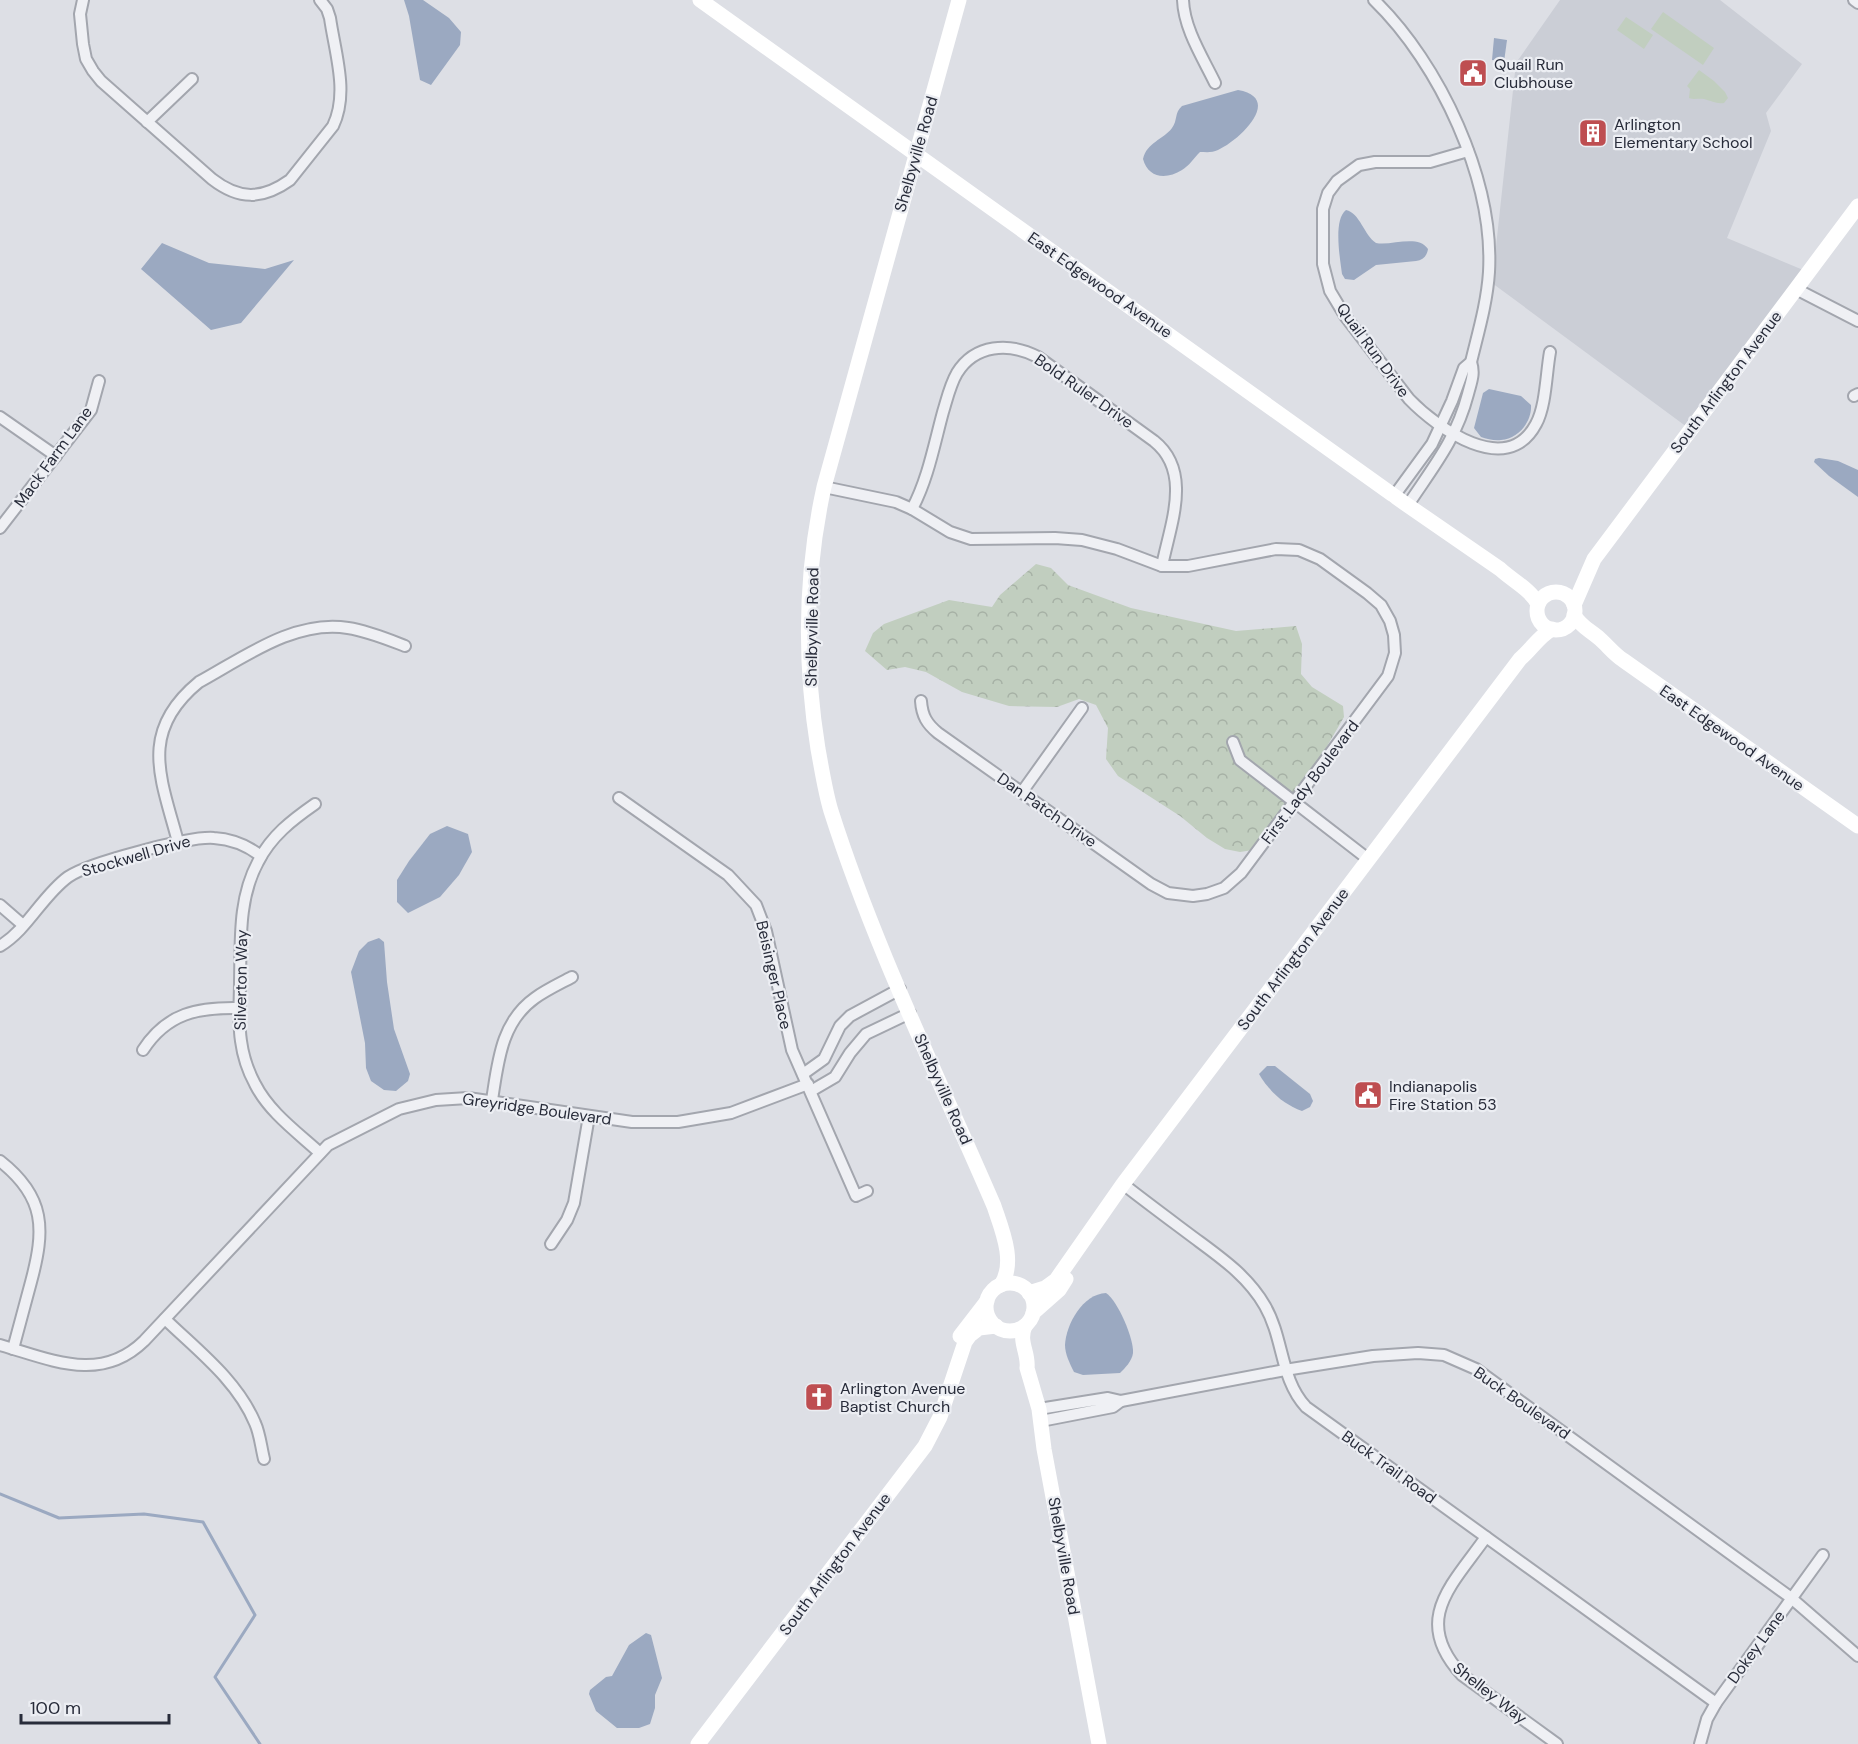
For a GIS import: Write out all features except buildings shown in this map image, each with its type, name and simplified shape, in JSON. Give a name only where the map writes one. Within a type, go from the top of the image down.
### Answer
[{"type":"main road","name":"East Edgewood Avenue","points":[[700,0],[1394,496],[1500,569]]},
{"type":"main road","name":"Shelbyville Road","points":[[959,0],[824,487],[816,533],[809,603],[809,675],[823,776],[839,840],[853,879],[994,1206],[1004,1237]]},
{"type":"main road","name":"South Arlington Avenue","points":[[1574,610],[1594,559],[1858,206]]},
{"type":"main road","name":"South Arlington Avenue","points":[[1556,592],[1571,585],[1586,564],[1594,559]]},
{"type":"main road","points":[[1500,569],[1516,574],[1535,586],[1570,599],[1584,629],[1601,640],[1608,648]]},
{"type":"main road","points":[[1500,569],[1512,581],[1529,592],[1543,624],[1574,633],[1597,646],[1608,648]]},
{"type":"main road","points":[[1538,610],[1544,596],[1556,592]]},
{"type":"main road","name":"South Arlington Avenue","points":[[1520,659],[1522,648],[1533,630],[1538,610]]},
{"type":"main road","points":[[1557,629],[1570,624],[1574,610]]},
{"type":"main road","name":"South Arlington Avenue","points":[[1027,1290],[1051,1285],[1070,1262],[1084,1238],[1123,1184],[1520,659],[1539,637],[1557,629]]},
{"type":"main road","name":"East Edgewood Avenue","points":[[1608,648],[1858,826]]},
{"type":"main road","points":[[1001,1285],[1008,1271],[1004,1237]]},
{"type":"main road","points":[[1004,1237],[1014,1254],[1034,1304],[1022,1338],[1028,1360],[1027,1368]]},
{"type":"main road","name":"South Arlington Avenue","points":[[1029,1319],[1062,1286],[1070,1272],[1070,1262]]},
{"type":"main road","points":[[1027,1290],[1013,1284],[1001,1285],[993,1290],[987,1301],[988,1316],[1007,1336],[1020,1362],[1027,1368]]},
{"type":"main road","name":"South Arlington Avenue","points":[[953,1373],[952,1358],[958,1338],[987,1301]]},
{"type":"main road","points":[[998,1327],[1013,1330],[1029,1319]]},
{"type":"main road","name":"South Arlington Avenue","points":[[698,1744],[917,1458],[940,1417],[953,1373],[970,1335],[983,1327],[998,1327]]},
{"type":"main road","name":"Shelbyville Road","points":[[1027,1368],[1040,1415],[1099,1744]]},
{"type":"street","points":[[83,0],[80,14],[86,59],[101,81],[212,179],[230,191],[242,195],[262,194],[282,186],[297,174],[329,132],[340,109],[341,91],[330,18],[320,0]]},
{"type":"street","points":[[1183,0],[1190,29],[1215,83]]},
{"type":"street","points":[[1374,0],[1406,38],[1429,72],[1452,113],[1481,188],[1486,210],[1489,251],[1485,301],[1471,362],[1474,372],[1462,414],[1432,444],[1394,496]]},
{"type":"street","points":[[1854,0],[1858,3]]},
{"type":"street","points":[[147,122],[192,79]]},
{"type":"street","name":"Quail Run Drive","points":[[1468,151],[1430,162],[1376,162],[1359,165],[1337,181],[1328,193],[1323,208],[1323,264],[1330,291],[1346,316],[1409,399],[1448,430],[1486,449],[1509,447],[1524,439],[1534,428],[1540,416],[1550,352]]},
{"type":"street","points":[[1796,289],[1858,321]]},
{"type":"street","name":"Bold Ruler Drive","points":[[912,508],[923,484],[952,383],[959,371],[972,358],[988,349],[1002,346],[1016,348],[1038,357],[1154,441],[1169,457],[1177,479],[1177,493],[1162,566]]},
{"type":"street","points":[[1408,505],[1447,448],[1448,430],[1464,368],[1471,362]]},
{"type":"street","name":"Mack Farm Lane","points":[[0,528],[91,411],[99,381]]},
{"type":"street","points":[[0,417],[56,456]]},
{"type":"street","points":[[824,487],[896,502],[912,508],[964,538],[1082,540],[1117,549],[1162,566]]},
{"type":"street","name":"First Lady Boulevard","points":[[1162,566],[1188,566],[1276,549],[1299,550],[1320,559],[1374,598],[1390,621],[1395,640],[1392,667],[1384,684],[1235,879],[1215,891],[1192,896]]},
{"type":"street","points":[[178,842],[160,770],[160,739],[171,712],[199,682],[263,646],[314,628],[347,627],[405,646]]},
{"type":"street","name":"Dan Patch Drive","points":[[921,701],[922,715],[931,727],[1151,884],[1168,893],[1192,896]]},
{"type":"street","points":[[1022,792],[1082,708]]},
{"type":"street","points":[[1233,742],[1240,760],[1368,859]]},
{"type":"street","name":"Beisinger Place","points":[[619,798],[729,875],[756,905],[766,931],[792,1050],[856,1196],[867,1191]]},
{"type":"street","name":"Silverton Way","points":[[315,804],[283,828],[261,856],[249,884],[243,912],[240,1008],[241,1042],[255,1086],[281,1119],[320,1153]]},
{"type":"street","name":"Stockwell Drive","points":[[0,946],[8,941],[60,884],[94,864],[200,838],[225,839],[261,856]]},
{"type":"street","points":[[0,905],[23,925]]},
{"type":"street","points":[[492,1100],[500,1052],[512,1021],[531,1001],[572,977]]},
{"type":"street","name":"Greyridge Boulevard","points":[[808,1083],[824,1059],[837,1032],[850,1016],[900,989]]},
{"type":"street","points":[[143,1050],[158,1032],[180,1016],[208,1008],[240,1008]]},
{"type":"street","name":"Greyridge Boulevard","points":[[0,1346],[74,1365],[103,1364],[119,1359],[132,1351],[165,1319],[320,1153],[338,1139],[408,1106],[445,1098],[492,1100],[646,1123],[700,1120],[753,1106],[808,1083],[835,1077],[866,1034],[910,1013]]},
{"type":"street","points":[[552,1244],[567,1220],[574,1203],[589,1116]]},
{"type":"street","points":[[0,1161],[15,1174],[32,1197],[40,1228],[39,1256],[13,1349]]},
{"type":"street","name":"Buck Trail Road","points":[[1123,1184],[1245,1278],[1272,1320],[1292,1388],[1306,1407],[1716,1703]]},
{"type":"street","points":[[165,1319],[217,1369],[235,1390],[256,1425],[264,1459]]},
{"type":"street","name":"Buck Boulevard","points":[[1040,1415],[1113,1407],[1120,1401],[1373,1356],[1444,1354],[1476,1369],[1792,1599],[1858,1656]]},
{"type":"street","name":"Shelley Way","points":[[1486,1537],[1442,1602],[1437,1624],[1441,1646],[1451,1664],[1462,1675],[1557,1744]]},
{"type":"street","name":"Dokey Lane","points":[[1700,1744],[1707,1719],[1716,1703],[1823,1555]]},
{"type":"shaded area","points":[[1560,0],[1720,0],[1802,64],[1766,113],[1771,131],[1727,238],[1808,272],[1691,430],[1492,283],[1516,63]]},
{"type":"green space","points":[[1663,12],[1714,48],[1703,65],[1651,29]]},
{"type":"green space","points":[[1626,17],[1653,35],[1644,49],[1617,30]]},
{"type":"green space","points":[[1699,70],[1725,92],[1728,98],[1724,103],[1689,98],[1690,89],[1687,86]]},
{"type":"green space","points":[[1036,564],[1051,568],[1068,585],[1131,608],[1236,631],[1296,626],[1302,644],[1301,674],[1312,687],[1343,706],[1344,717],[1294,803],[1259,849],[1240,852],[1225,849],[1180,816],[1118,776],[1106,759],[1108,728],[1096,705],[1079,699],[1057,707],[1009,706],[962,692],[926,672],[905,667],[887,670],[865,651],[873,633],[884,624],[949,600],[992,607],[1000,595]]},
{"type":"water","points":[[404,0],[423,0],[449,18],[461,32],[460,45],[431,85],[420,80]]},
{"type":"water","points":[[1494,38],[1507,40],[1504,62],[1492,60]]},
{"type":"water","points":[[1238,90],[1251,95],[1257,101],[1257,110],[1253,120],[1236,138],[1216,151],[1200,152],[1187,166],[1176,173],[1164,176],[1149,170],[1143,159],[1145,153],[1172,128],[1182,106]]},
{"type":"water","points":[[1346,210],[1355,215],[1376,243],[1418,242],[1428,249],[1427,254],[1423,259],[1376,265],[1354,280],[1345,279],[1341,267],[1338,230],[1342,215]]},
{"type":"water","points":[[162,243],[209,263],[265,269],[294,260],[241,323],[211,330],[141,269]]},
{"type":"water","points":[[1489,389],[1521,396],[1531,405],[1529,418],[1523,428],[1507,439],[1496,440],[1481,437],[1474,428],[1483,393]]},
{"type":"water","points":[[1819,458],[1838,461],[1858,470],[1858,497],[1814,462]]},
{"type":"water","points":[[447,826],[468,834],[472,852],[459,875],[440,897],[408,913],[397,902],[397,880],[430,834]]},
{"type":"water","points":[[379,938],[384,942],[394,1029],[410,1074],[408,1081],[396,1091],[384,1090],[371,1081],[366,1068],[365,1043],[351,972],[359,951],[368,942]]},
{"type":"water","points":[[1267,1066],[1275,1066],[1310,1094],[1313,1101],[1310,1107],[1302,1111],[1277,1096],[1259,1074]]},
{"type":"water","points":[[1106,1293],[1120,1312],[1128,1330],[1133,1347],[1131,1359],[1120,1373],[1083,1375],[1074,1372],[1065,1348],[1072,1320],[1083,1304]]},
{"type":"water","points":[[646,1633],[651,1635],[662,1678],[655,1695],[655,1708],[650,1724],[639,1728],[617,1728],[596,1711],[589,1694],[590,1690],[606,1677],[612,1676],[629,1645]]},
{"type":"waterway","points":[[0,1494],[59,1518],[144,1514],[203,1522],[255,1615],[215,1677],[260,1744]]},
{"type":"place","name":"Quail Run Clubhouse","points":[[1473,73]]},
{"type":"place","name":"Arlington Elementary School","points":[[1593,133]]},
{"type":"place","name":"Indianapolis Fire Station 53","points":[[1368,1095]]},
{"type":"place","name":"Arlington Avenue Baptist Church","points":[[819,1397]]}]
